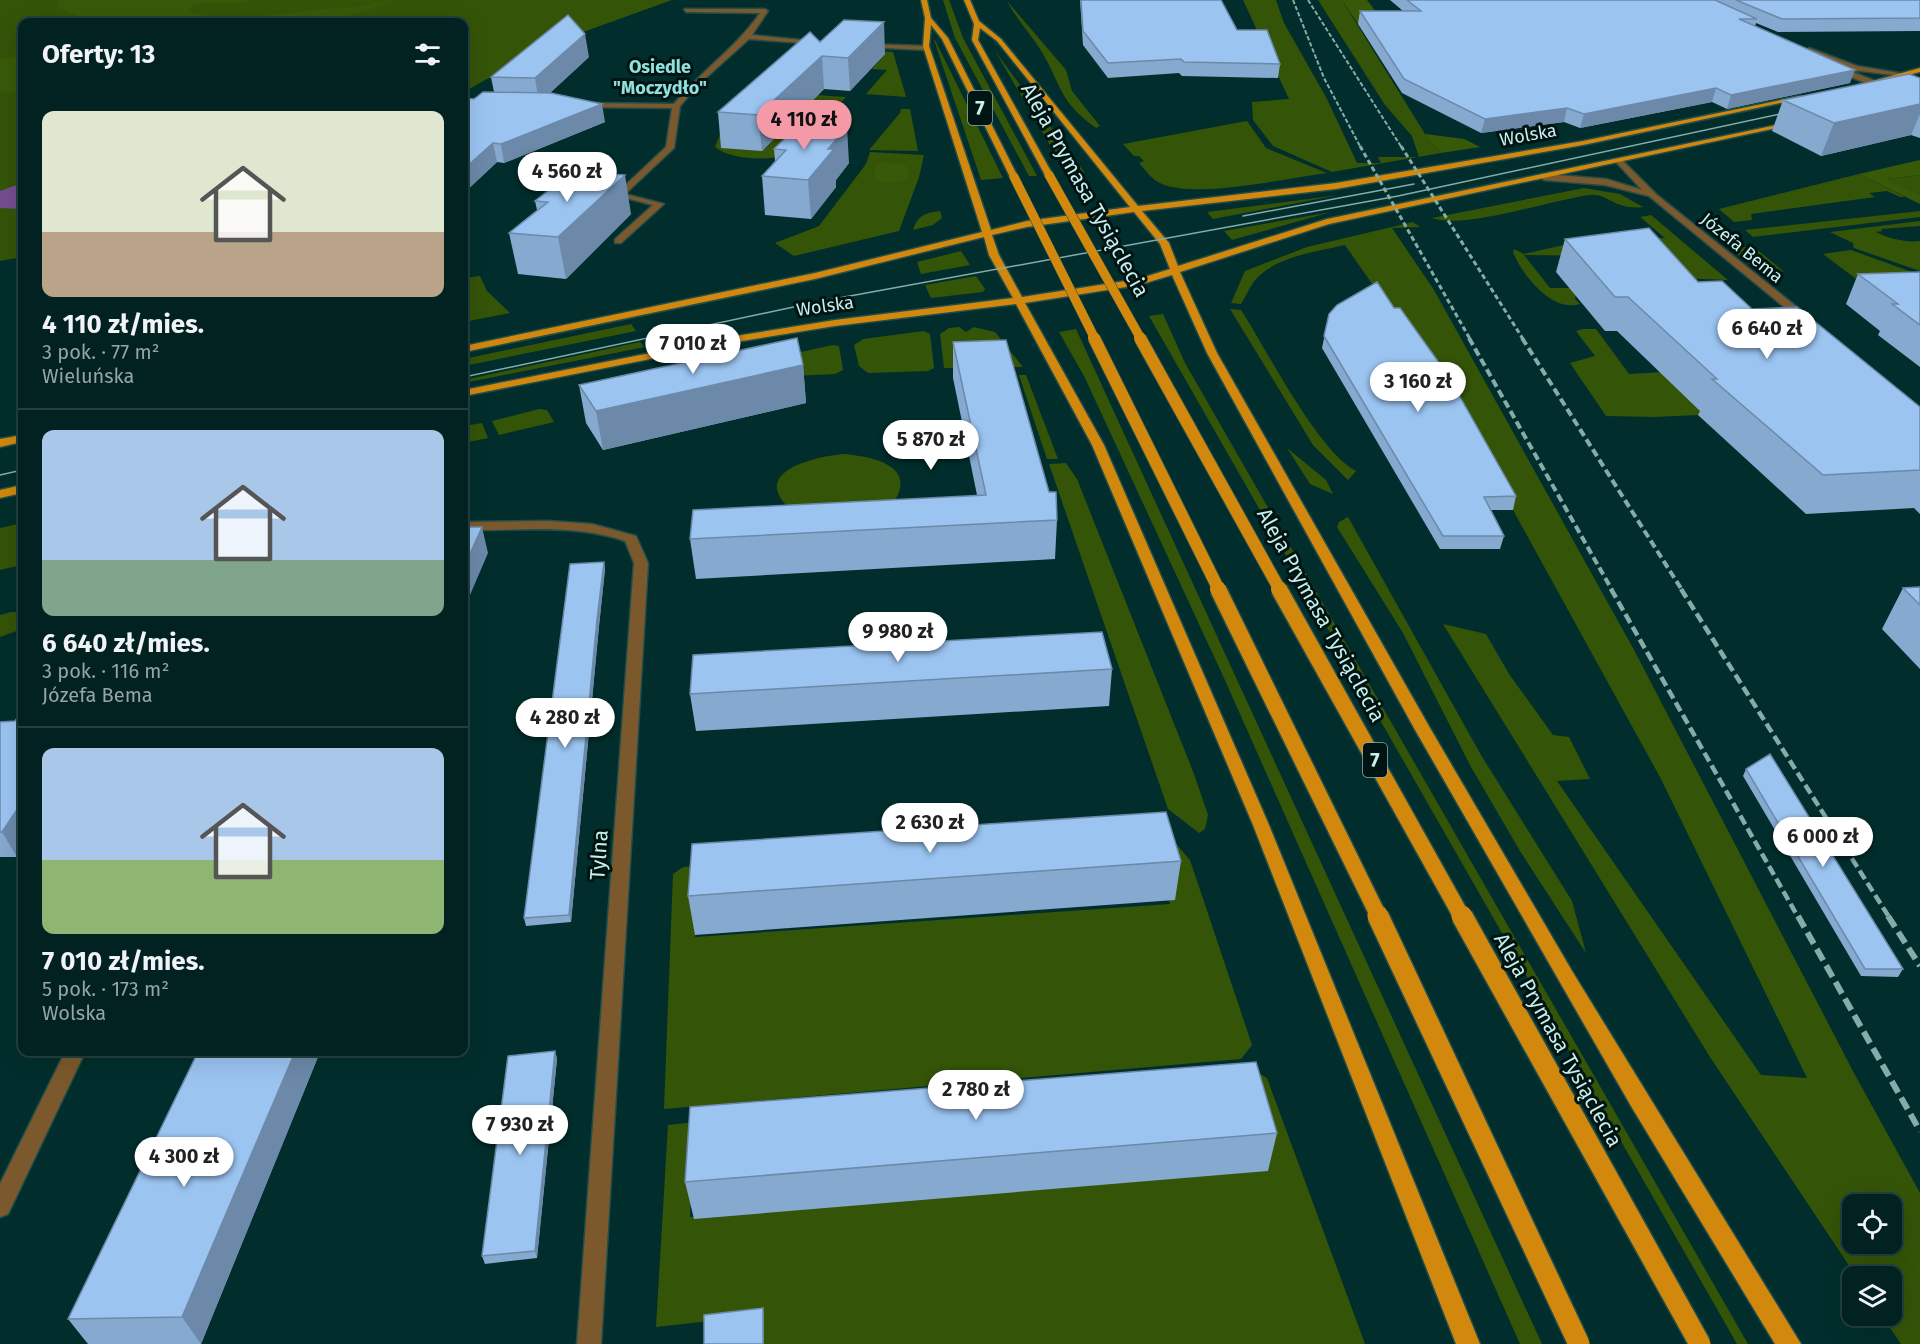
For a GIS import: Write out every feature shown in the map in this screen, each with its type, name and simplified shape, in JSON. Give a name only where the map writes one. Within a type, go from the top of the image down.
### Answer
[{"type":"main road","name":"7","points":[[924,0],[928,18],[945,38],[1171,491],[1470,1108],[1579,1344]]},
{"type":"main road","name":"Aleja Prymasa Tysiąclecia","points":[[967,0],[976,22],[975,40],[1700,1344]]},
{"type":"main road","points":[[928,18],[924,32],[926,48],[994,255],[1017,301],[1065,381],[1106,465],[1261,825],[1468,1344]]},
{"type":"main road","name":"Aleja Prymasa Tysiąclecia","points":[[976,22],[999,39],[1164,243],[1212,353],[1440,763],[1731,1252],[1789,1344]]},
{"type":"main road","points":[[1852,87],[1920,70]]},
{"type":"main road","points":[[1901,74],[1920,84]]},
{"type":"main road","name":"Wolska","points":[[468,348],[804,278],[1052,219],[1276,194],[1394,176],[1583,143],[1814,95]]},
{"type":"main road","points":[[1175,271],[1327,222],[1796,123]]},
{"type":"main road","name":"Wolska","points":[[468,392],[736,339],[835,322],[1017,301],[1139,282],[1175,271]]},
{"type":"main road","points":[[0,443],[18,440]]},
{"type":"main road","points":[[0,494],[18,490]]},
{"type":"street","points":[[618,241],[660,204],[619,195],[670,148],[676,106],[696,82],[747,37],[765,11],[686,10]]},
{"type":"street","points":[[747,37],[827,42]]},
{"type":"street","points":[[862,45],[926,48]]},
{"type":"street","points":[[1901,74],[1856,68],[1799,47],[1852,76],[1917,95]]},
{"type":"street","points":[[574,105],[676,106]]},
{"type":"street","name":"Józefa Bema","points":[[1620,161],[1654,196],[1817,329]]},
{"type":"street","name":"Józefa Bema","points":[[1544,177],[1606,182],[1654,196]]},
{"type":"street","name":"Tylna","points":[[468,526],[585,527],[616,533],[631,539],[641,563],[589,1344]]},
{"type":"street","points":[[0,1207],[73,1056]]},
{"type":"green space","points":[[0,0],[672,0],[547,45],[468,90],[468,18],[18,18],[18,258],[0,261]]},
{"type":"green space","points":[[64,0],[249,0],[235,3],[204,3],[187,9],[190,13],[210,16],[251,18],[85,18],[58,8],[56,2]]},
{"type":"green space","points":[[943,0],[949,0],[963,38],[1037,176],[1029,176],[955,38]]},
{"type":"green space","points":[[1243,0],[1276,0],[1284,23],[1327,99],[1357,163],[1381,163],[1378,157],[1418,157],[1332,172],[1273,146],[1253,120],[1252,102],[1289,99]]},
{"type":"green space","points":[[1318,0],[1342,0],[1425,134],[1441,153],[1419,157],[1412,136],[1385,105]]},
{"type":"green space","points":[[1342,0],[1367,0],[1385,24],[1358,24]]},
{"type":"green space","points":[[1007,1],[1066,70],[1072,91],[1100,126],[1096,128],[1084,119],[1063,94],[1043,54]]},
{"type":"green space","points":[[376,2],[393,2],[341,18],[251,18],[321,9],[363,7]]},
{"type":"green space","points":[[935,40],[1003,178],[981,180]]},
{"type":"green space","points":[[865,50],[893,52],[906,97],[866,94],[887,70],[872,69],[885,54]]},
{"type":"green space","points":[[995,51],[1085,173],[1067,174]]},
{"type":"green space","points":[[18,57],[18,91],[0,92],[0,59]]},
{"type":"green space","points":[[770,92],[846,97],[822,124],[787,121]]},
{"type":"green space","points":[[901,109],[910,109],[918,151],[869,150],[900,113]]},
{"type":"green space","points":[[1247,121],[1266,148],[1327,173],[1243,186],[1178,188],[1155,180],[1139,163],[1144,161],[1139,156],[1134,156],[1123,144]]},
{"type":"green space","points":[[790,123],[821,126],[801,148],[786,156],[742,157],[722,152],[715,147],[720,134],[724,148],[765,149]]},
{"type":"green space","points":[[1425,134],[1464,139],[1480,147],[1441,153]]},
{"type":"green space","points":[[870,152],[924,155],[919,177],[899,231],[794,256],[775,243],[819,226],[866,164]]},
{"type":"green space","points":[[1920,160],[1920,175],[1886,179],[1920,195],[1920,204],[1859,174]]},
{"type":"green space","points":[[877,163],[907,166],[909,177],[892,183],[882,182],[874,178]]},
{"type":"green space","points":[[1859,174],[1905,197],[1887,191],[1869,193],[1875,197],[1751,214],[1752,220],[1734,222],[1719,209]]},
{"type":"green space","points":[[1920,175],[1920,195],[1885,179]]},
{"type":"green space","points":[[1584,188],[1620,194],[1643,207],[1626,207],[1597,195],[1591,195],[1487,217],[1447,221],[1432,218]]},
{"type":"green space","points":[[1339,195],[1213,219],[1207,212]]},
{"type":"green space","points":[[940,211],[942,218],[933,225],[913,230],[922,216]]},
{"type":"green space","points":[[1920,211],[1920,217],[1753,237],[1745,230]]},
{"type":"green space","points":[[1331,212],[1232,240],[1224,231]]},
{"type":"green space","points":[[1651,215],[1728,280],[1679,278],[1642,238],[1665,238],[1640,217]]},
{"type":"green space","points":[[1920,221],[1920,226],[1881,229],[1882,231],[1876,232],[1897,240],[1920,241],[1920,271],[1854,248],[1853,243],[1830,232]]},
{"type":"green space","points":[[1413,222],[1420,227],[1392,228],[1434,290],[1633,648],[1855,1075],[1920,1193],[1920,1344],[1901,1344],[1889,1326],[1902,1326],[1902,1266],[1849,1266],[1710,1057],[1443,624],[1486,634],[1509,674],[1553,735],[1569,737],[1590,779],[1557,781],[1761,1075],[1807,1078],[1661,779],[1444,387],[1345,245],[1297,256],[1275,265],[1256,279],[1241,304],[1231,303],[1245,271],[1307,247]]},
{"type":"green space","points":[[1599,237],[1614,256],[1524,255],[1550,288],[1637,288],[1576,294],[1575,299],[1580,304],[1559,303],[1539,290],[1523,271],[1513,252],[1514,249],[1524,254]]},
{"type":"green space","points":[[1729,247],[1754,247],[1783,271],[1779,276],[1763,276]]},
{"type":"green space","points":[[1851,250],[1920,275],[1899,311],[1823,254]]},
{"type":"green space","points":[[961,251],[970,265],[921,274],[917,262]]},
{"type":"green space","points":[[480,276],[487,291],[510,313],[468,321],[468,278]]},
{"type":"green space","points":[[976,276],[985,289],[983,292],[931,298],[925,285]]},
{"type":"green space","points":[[1230,309],[1241,310],[1310,422],[1341,460],[1356,471],[1348,480],[1313,445]]},
{"type":"green space","points":[[1163,314],[1185,363],[1748,1344],[1737,1344],[1149,316]]},
{"type":"green space","points":[[631,324],[636,331],[468,365],[468,358]]},
{"type":"green space","points":[[959,327],[966,332],[974,327],[995,332],[1023,367],[944,368],[940,334],[949,328]]},
{"type":"green space","points":[[1076,329],[1542,1344],[1520,1344],[1224,678],[1084,376],[1059,332]]},
{"type":"green space","points":[[1596,329],[1629,374],[1699,370],[1861,408],[1653,417],[1606,416],[1570,363],[1595,356],[1576,331]]},
{"type":"green space","points":[[924,331],[930,334],[934,368],[928,371],[868,373],[859,366],[854,345],[863,339]]},
{"type":"green space","points":[[640,342],[645,347],[468,382],[468,379]]},
{"type":"green space","points":[[833,345],[839,346],[843,370],[835,374],[750,378],[742,365]]},
{"type":"green space","points":[[1019,375],[1026,375],[1058,459],[1047,459]]},
{"type":"green space","points":[[539,409],[547,410],[554,422],[499,435],[492,421]]},
{"type":"green space","points":[[482,423],[488,438],[468,442],[468,425]]},
{"type":"green space","points":[[1287,448],[1326,480],[1333,494],[1310,484]]},
{"type":"green space","points":[[843,454],[876,460],[895,470],[900,478],[900,488],[895,500],[789,508],[779,495],[777,484],[782,475],[791,468],[817,458]]},
{"type":"green space","points":[[1066,463],[1077,479],[1194,774],[1208,815],[1205,829],[1199,833],[1168,809],[1049,464]]},
{"type":"green space","points":[[1348,517],[1481,755],[1572,901],[1586,953],[1520,851],[1471,767],[1403,633],[1337,527],[1339,522]]},
{"type":"green space","points":[[18,524],[18,566],[0,570],[0,528]]},
{"type":"green space","points":[[18,612],[18,630],[0,637],[0,615]]},
{"type":"green space","points":[[1156,834],[1177,845],[1190,860],[1252,1045],[1241,1059],[664,1109],[673,874],[683,867],[748,862],[699,881],[695,937],[1170,904],[1156,851]]},
{"type":"green space","points":[[1255,1071],[1267,1078],[1365,1344],[764,1344],[764,1315],[656,1327],[668,1125],[753,1116],[693,1145],[690,1217],[1266,1163]]},
{"type":"shaded area","points":[[18,184],[18,209],[0,208],[0,191]]},
{"type":"building","points":[[1081,0],[1221,0],[1237,30],[1267,30],[1280,64],[1184,62],[1181,59],[1108,63],[1083,31]]},
{"type":"building","points":[[1407,0],[1715,0],[1757,19],[1739,19],[1855,70],[1731,95],[1716,88],[1584,114],[1567,108],[1485,119],[1404,79],[1360,11],[1421,11]]},
{"type":"building","points":[[1736,0],[1920,0],[1920,18],[1782,19]]},
{"type":"building","points":[[568,15],[585,34],[535,78],[491,77]]},
{"type":"building","points":[[844,20],[884,22],[848,58],[822,56],[758,115],[718,112],[810,32],[820,42]]},
{"type":"building","points":[[1909,74],[1920,78],[1920,104],[1834,123],[1783,100]]},
{"type":"building","points":[[483,92],[551,93],[602,104],[501,144],[493,143],[468,165],[468,98],[474,99]]},
{"type":"building","points":[[800,123],[847,127],[828,149],[834,149],[808,180],[762,176],[786,150],[774,149]]},
{"type":"building","points":[[573,171],[625,175],[558,237],[509,233],[548,202],[535,201]]},
{"type":"building","points":[[1649,228],[1698,282],[1722,281],[1752,309],[1797,307],[1920,407],[1920,470],[1823,475],[1712,379],[1717,379],[1628,297],[1615,297],[1565,239]]},
{"type":"building","points":[[1920,272],[1920,325],[1892,304],[1898,304],[1858,274]]},
{"type":"building","points":[[1377,282],[1394,308],[1400,308],[1447,374],[1516,496],[1484,497],[1504,536],[1443,536],[1324,336],[1329,314],[1337,305]]},
{"type":"building","points":[[797,338],[803,365],[596,411],[579,385]]},
{"type":"building","points":[[1006,340],[1049,492],[1056,492],[1057,520],[690,539],[693,510],[986,495],[953,342]]},
{"type":"building","points":[[468,527],[482,527],[468,558]]},
{"type":"building","points":[[604,562],[569,915],[524,918],[570,564]]},
{"type":"building","points":[[1920,587],[1920,605],[1903,588]]},
{"type":"building","points":[[1102,632],[1112,669],[690,694],[693,655]]},
{"type":"building","points":[[18,717],[18,808],[0,832],[0,722],[15,721]]},
{"type":"building","points":[[1770,754],[1903,969],[1865,969],[1746,769]]},
{"type":"building","points":[[1166,812],[1181,861],[688,896],[692,844]]},
{"type":"building","points":[[555,1051],[535,1251],[482,1256],[508,1056]]},
{"type":"building","points":[[196,1056],[293,1056],[182,1317],[68,1319]]},
{"type":"building","points":[[1256,1062],[1277,1133],[685,1182],[690,1107]]},
{"type":"building","points":[[763,1308],[763,1344],[704,1344],[704,1315]]},
{"type":"tram line","points":[[468,376],[817,302],[1398,196],[1794,111]]},
{"type":"tram line","points":[[1243,216],[1414,184]]},
{"type":"tram line","points":[[0,475],[18,471]]},
{"type":"railway","points":[[1293,0],[1324,78],[1361,148]]},
{"type":"railway","points":[[1308,0],[1402,148]]},
{"type":"railway","points":[[1360,146],[1470,339]]},
{"type":"railway","points":[[1401,146],[1523,339]]},
{"type":"railway","points":[[1469,338],[1612,590]]},
{"type":"railway","points":[[1522,338],[1682,590]]},
{"type":"railway","points":[[1611,589],[1798,917]]},
{"type":"railway","points":[[1681,589],[1889,917]]},
{"type":"railway","points":[[1798,916],[1920,1131]]},
{"type":"railway","points":[[1888,916],[1920,966]]},
{"type":"district","name":"Osiedle \"Moczydło\"","points":[[660,77]]}]
